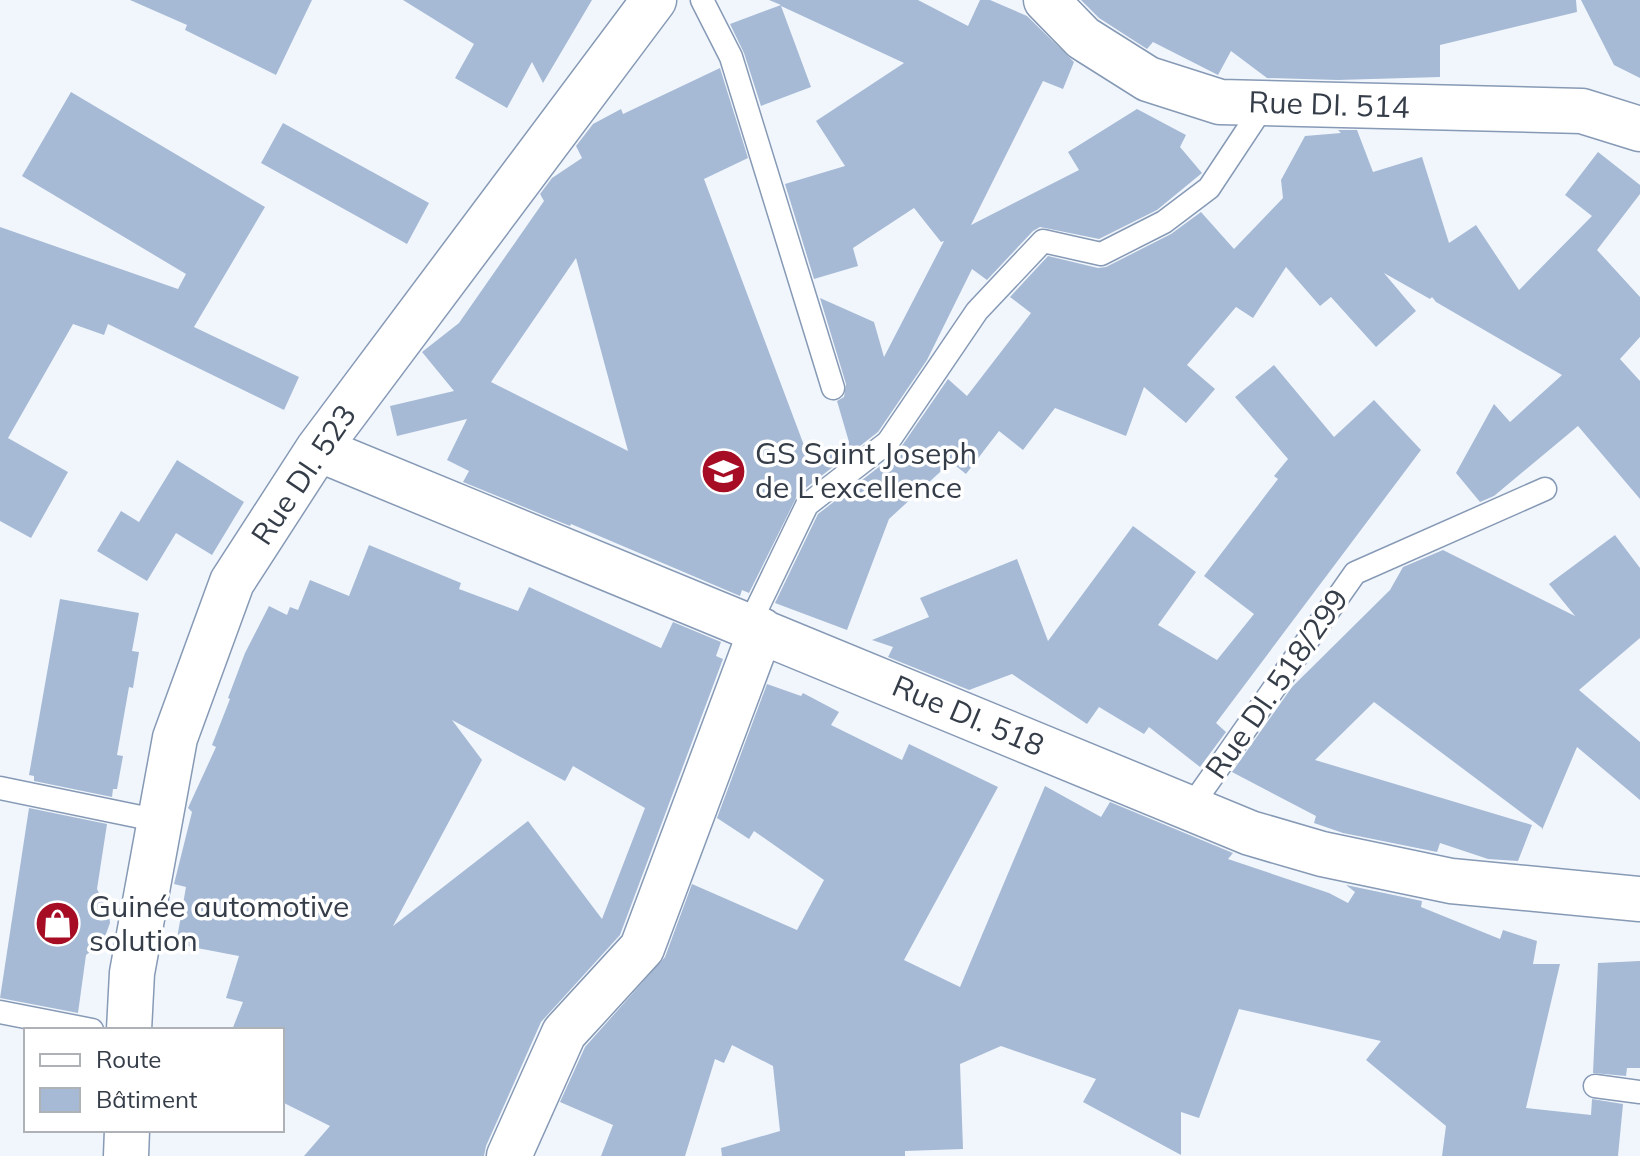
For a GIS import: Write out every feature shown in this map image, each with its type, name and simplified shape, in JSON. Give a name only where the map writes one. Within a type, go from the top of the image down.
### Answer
[{"type":"street","name":"Rue DI. 523","points":[[129,1028],[132,973],[175,738],[232,582],[318,449],[654,0]]},
{"type":"street","name":"Rue DI. 514","points":[[1046,0],[1083,38],[1148,79],[1220,102],[1582,111],[1640,129]]},
{"type":"street","name":"Rue DI. 518","points":[[318,449],[1250,833],[1322,854],[1451,881],[1640,899]]},
{"type":"street","points":[[509,1156],[564,1033],[642,948],[755,627]]},
{"type":"street","points":[[126,1156],[127,1132]]},
{"type":"lane","points":[[702,0],[731,57],[833,388]]},
{"type":"lane","points":[[755,627],[807,505],[888,442],[977,311],[1043,241],[1101,254],[1164,222],[1209,188],[1264,105]]},
{"type":"lane","name":"Rue DI. 518/299","points":[[1190,808],[1355,573],[1545,489]]},
{"type":"lane","points":[[0,788],[160,821]]},
{"type":"lane","points":[[0,1012],[82,1028]]},
{"type":"lane","points":[[1595,1086],[1640,1092]]},
{"type":"building","points":[[130,0],[312,0],[276,75],[185,30],[187,25]]},
{"type":"building","points":[[403,0],[592,0],[543,83],[532,62],[507,108],[455,78],[474,44]]},
{"type":"building","points":[[769,0],[918,0],[968,26],[980,0],[990,0],[1027,16],[1074,62],[1063,89],[1043,81],[971,225],[1079,170],[1068,152],[1137,109],[1186,135],[1180,147],[1202,173],[1157,210],[1099,239],[1040,227],[987,280],[972,269],[927,360],[878,432],[798,494],[749,593],[742,590],[740,596],[463,482],[469,471],[447,460],[467,419],[397,436],[390,406],[454,391],[422,352],[459,323],[544,201],[540,194],[552,178],[582,158],[576,146],[593,124],[621,109],[623,114],[720,68],[748,158],[704,179],[808,456],[849,442],[837,401],[844,397],[846,384],[820,298],[874,322],[884,357],[944,241],[941,242],[914,208],[853,248],[858,266],[814,279],[785,184],[845,166],[816,121],[904,63],[781,6],[811,87],[761,106],[744,53],[730,24],[781,5]],"holes":[[[576,258],[628,451],[491,382]]]},
{"type":"building","points":[[1081,0],[1576,0],[1577,12],[1440,45],[1440,77],[1338,80],[1267,78],[1231,51],[1218,75],[1153,42],[1147,49],[1099,18]]},
{"type":"building","points":[[1581,0],[1640,0],[1640,78],[1614,65]]},
{"type":"building","points":[[71,92],[265,207],[194,327],[299,377],[284,410],[108,324],[104,335],[73,324],[8,438],[68,472],[31,538],[0,521],[0,227],[178,289],[186,274],[22,176]]},
{"type":"building","points":[[283,123],[429,203],[407,244],[261,163]]},
{"type":"building","points":[[1338,130],[1357,130],[1373,172],[1422,157],[1449,243],[1476,225],[1519,290],[1592,216],[1565,195],[1598,152],[1640,185],[1640,194],[1597,250],[1640,297],[1640,337],[1620,359],[1640,381],[1640,499],[1578,426],[1494,496],[1480,502],[1456,473],[1494,404],[1510,422],[1562,375],[1432,297],[1430,299],[1384,273],[1416,311],[1376,347],[1331,297],[1320,306],[1286,267],[1253,318],[1236,307],[1187,365],[1215,389],[1186,423],[1144,387],[1126,436],[1055,408],[1023,450],[999,431],[966,474],[951,462],[889,519],[847,630],[775,603],[818,514],[897,453],[948,379],[967,396],[1031,313],[1010,297],[1048,256],[1098,268],[1106,267],[1171,234],[1201,212],[1234,249],[1283,198],[1281,180],[1305,136],[1341,133]]},
{"type":"building","points":[[1274,365],[1334,437],[1374,400],[1421,450],[1216,723],[1226,732],[1200,767],[1149,727],[1144,734],[1099,707],[1087,724],[1012,674],[969,690],[888,657],[893,647],[872,640],[929,617],[920,598],[1017,559],[1048,641],[1133,526],[1196,572],[1158,625],[1217,660],[1254,614],[1204,576],[1278,479],[1274,476],[1288,459],[1235,397]]},
{"type":"building","points":[[177,460],[244,502],[212,555],[176,533],[147,581],[97,551],[121,511],[139,522]]},
{"type":"building","points":[[1615,535],[1640,568],[1640,638],[1579,690],[1640,742],[1640,800],[1577,747],[1542,830],[1374,702],[1315,760],[1532,825],[1518,861],[1488,859],[1440,843],[1437,852],[1343,833],[1314,823],[1316,816],[1232,772],[1292,687],[1390,590],[1403,567],[1443,550],[1575,616],[1549,584]]},
{"type":"building","points":[[369,545],[461,583],[459,589],[518,611],[529,587],[661,648],[673,622],[721,642],[716,656],[723,659],[620,935],[541,1022],[484,1156],[304,1156],[330,1126],[284,1103],[284,1028],[233,1028],[243,1002],[226,998],[239,956],[176,944],[186,887],[174,884],[192,812],[188,808],[216,747],[212,745],[228,698],[245,653],[269,606],[287,615],[290,607],[298,610],[310,580],[349,596]],"holes":[[[452,720],[565,781],[573,766],[645,808],[602,919],[528,821],[393,926],[482,760]]]},
{"type":"building","points":[[60,599],[139,613],[132,651],[139,652],[133,688],[129,687],[117,755],[123,756],[117,789],[113,789],[112,797],[34,781],[34,776],[29,775]]},
{"type":"building","points":[[767,684],[801,696],[803,693],[839,712],[831,725],[902,760],[909,744],[998,787],[904,960],[960,987],[1045,786],[1101,817],[1110,802],[1233,853],[1228,859],[1329,893],[1348,903],[1355,892],[1346,885],[1422,901],[1421,907],[1500,939],[1503,930],[1537,941],[1533,964],[1560,964],[1526,1108],[1591,1115],[1592,1099],[1623,1104],[1618,1156],[1442,1156],[1446,1126],[1366,1060],[1381,1041],[1239,1009],[1199,1118],[1181,1112],[1181,1155],[1083,1102],[1096,1079],[1001,1046],[960,1064],[963,1149],[905,1151],[905,1156],[722,1156],[721,1148],[780,1131],[773,1066],[732,1045],[724,1063],[715,1059],[685,1156],[601,1156],[613,1125],[560,1102],[585,1047],[665,957],[692,884],[797,930],[824,880],[754,831],[749,839],[717,818]]},
{"type":"building","points":[[29,808],[107,824],[97,889],[109,913],[110,923],[103,942],[86,955],[78,1013],[0,998]]},
{"type":"building","points":[[1640,961],[1640,1068],[1627,1068],[1626,1076],[1593,1073],[1598,963]]},
{"type":"place","name":"GS Saint Joseph de L'excellence","points":[[724,471]]},
{"type":"place","name":"Guinée automotive solution","points":[[58,924]]}]
